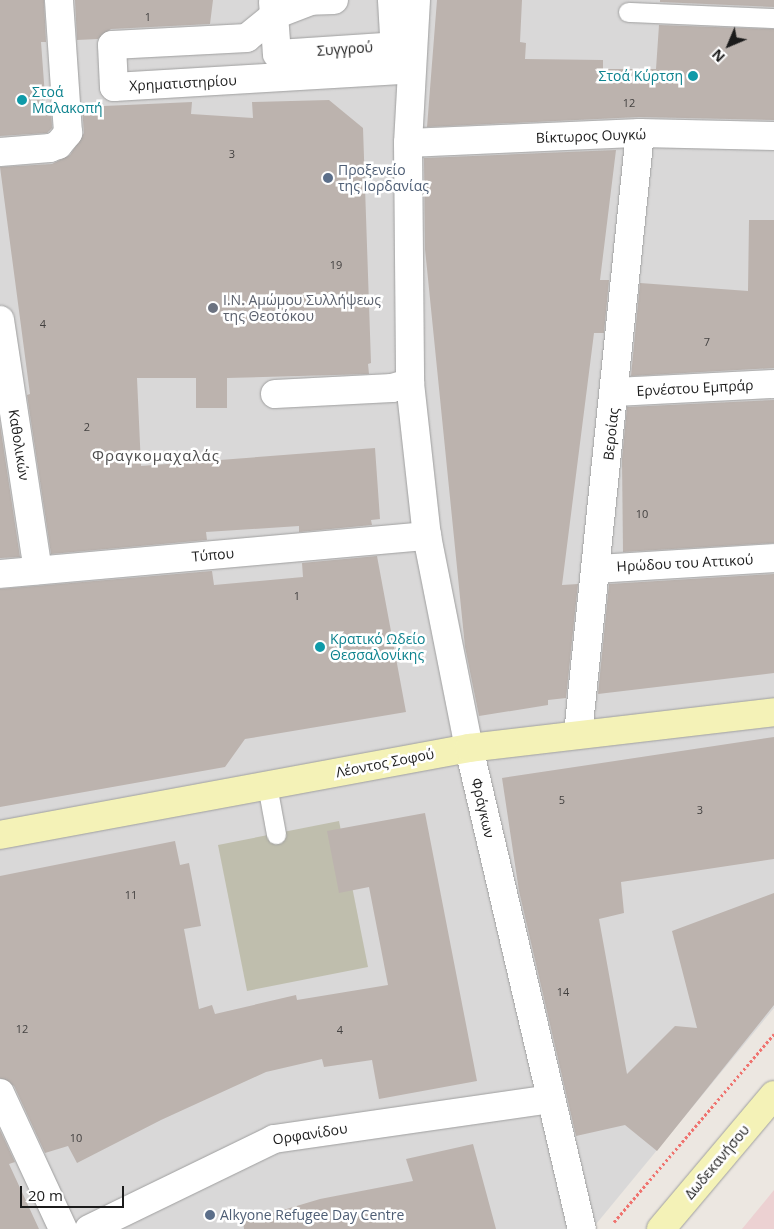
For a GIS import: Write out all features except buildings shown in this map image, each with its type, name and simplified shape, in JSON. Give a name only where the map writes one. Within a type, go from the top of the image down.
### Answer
[{"type":"street","points":[[0,152],[50,148],[65,140],[69,125],[59,0]]},
{"type":"street","name":"Χρηματιστηρίου","points":[[334,0],[311,1],[274,8],[246,38],[112,45],[114,87],[396,70],[404,46],[392,0]]},
{"type":"street","points":[[404,46],[416,0]]},
{"type":"street","name":"Συγγρού","points":[[274,8],[277,54],[404,46]]},
{"type":"street","name":"Φράγκων","points":[[404,46],[408,143],[410,383],[427,536],[469,748],[582,1229]]},
{"type":"street","name":"Βίκτωρος Ουγκώ","points":[[408,143],[640,133],[774,136]]},
{"type":"street","name":"Βεροίας","points":[[578,734],[615,392],[640,133]]},
{"type":"street","name":"Καθολικών","points":[[0,320],[38,570]]},
{"type":"street","points":[[275,394],[392,388],[410,383]]},
{"type":"street","name":"Ερνέστου Εμπράρ","points":[[615,392],[774,384]]},
{"type":"street","name":"Τύπου","points":[[0,574],[427,536]]},
{"type":"street","name":"Ηρώδου του Αττικού","points":[[596,569],[774,558]]},
{"type":"street","name":"Λέοντος Σοφού","points":[[0,835],[469,748],[774,712]]},
{"type":"street","points":[[0,1093],[63,1229]]},
{"type":"street","name":"Δωδεκανήσου","points":[[662,1229],[774,1095]]},
{"type":"street","name":"Ορφανίδου","points":[[89,1229],[274,1139],[550,1098]]},
{"type":"lane","points":[[628,12],[774,18]]},
{"type":"lane","points":[[267,786],[276,834]]},
{"type":"path","points":[[608,1229],[774,1034]]},
{"type":"shaded area","points":[[0,0],[774,0],[774,1008],[592,1229],[0,1229]]},
{"type":"shaded area","points":[[339,821],[368,967],[247,991],[218,845]]},
{"type":"shaded area","points":[[774,1190],[774,1229],[742,1229]]},
{"type":"place","name":"Στοά Κύρτση","points":[[693,76]]},
{"type":"place","name":"Στοά Μαλακοπή","points":[[22,100]]},
{"type":"place","name":"Προξενείο της Ιορδανίας","points":[[328,178]]},
{"type":"place","name":"I.N. Αμώμου Συλλήψεως της Θεοτόκου","points":[[213,308]]},
{"type":"place","name":"Κρατικό Ωδείο Θεσσαλονίκης","points":[[320,647]]},
{"type":"place","name":"Alkyone Refugee Day Centre","points":[[210,1215]]},
{"type":"district","name":"Φραγκομαχαλάς","points":[[156,456]]}]
